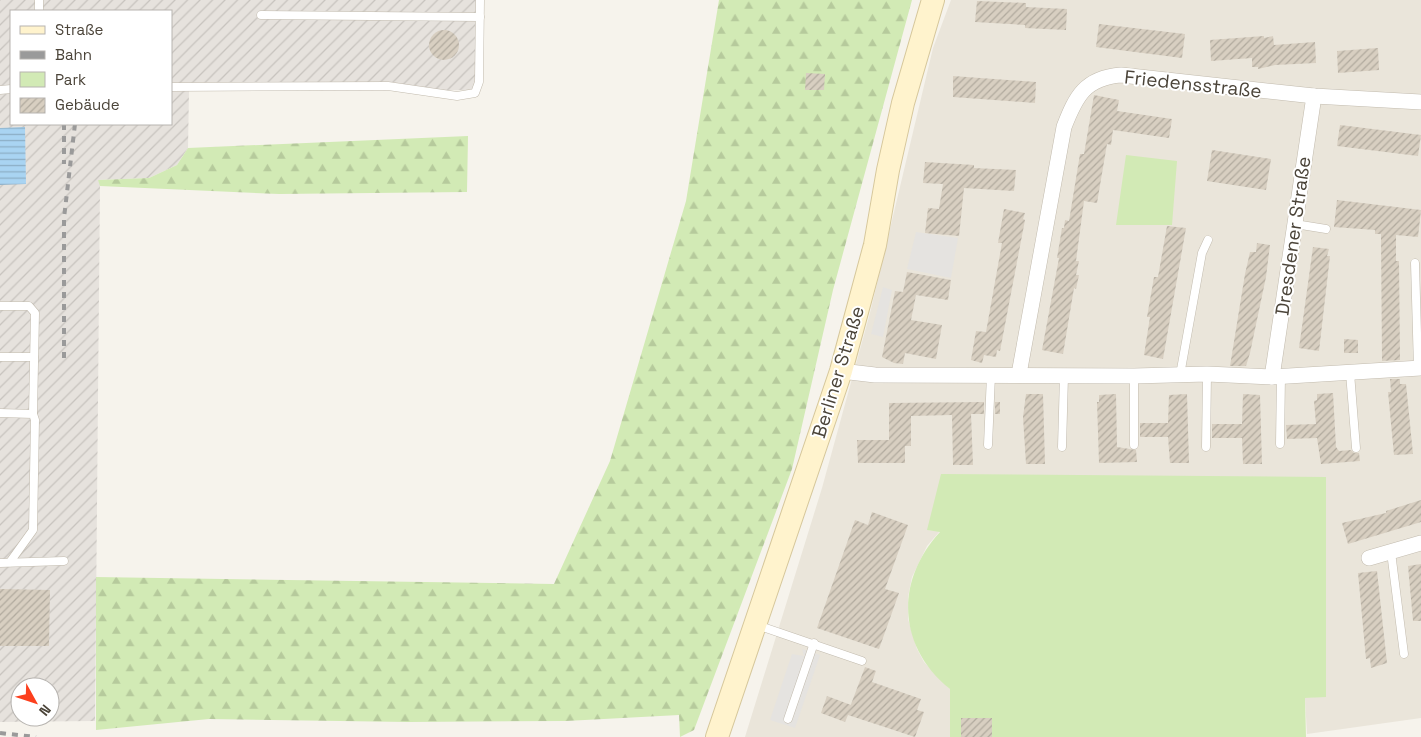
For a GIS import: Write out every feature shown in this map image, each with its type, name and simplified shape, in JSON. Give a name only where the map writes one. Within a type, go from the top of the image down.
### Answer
[{"type":"street","name":"Berliner Straße","points":[[717,737],[841,371],[875,245],[888,170],[903,103],[933,0]]},
{"type":"street","name":"Friedensstraße","points":[[1019,374],[1064,127],[1074,102],[1089,84],[1104,77],[1121,75],[1314,96],[1421,102]]},
{"type":"street","name":"Dresdener Straße","points":[[1277,376],[1295,224],[1314,96]]},
{"type":"street","points":[[841,371],[875,375],[1019,374],[1134,376],[1207,374],[1277,376],[1419,368]]},
{"type":"street","points":[[1369,558],[1421,543]]},
{"type":"lane","points":[[172,87],[388,86],[457,96],[475,93],[479,82],[480,0]]},
{"type":"lane","points":[[261,15],[480,17]]},
{"type":"lane","points":[[1295,224],[1326,229]]},
{"type":"lane","points":[[1180,375],[1202,253],[1208,240]]},
{"type":"lane","points":[[1415,263],[1419,368]]},
{"type":"lane","points":[[0,306],[29,306],[34,313],[33,530],[10,562]]},
{"type":"lane","points":[[0,357],[34,357]]},
{"type":"lane","points":[[1350,373],[1356,448]]},
{"type":"lane","points":[[1206,447],[1207,374]]},
{"type":"lane","points":[[988,445],[991,375]]},
{"type":"lane","points":[[1062,446],[1064,376]]},
{"type":"lane","points":[[1134,376],[1134,445]]},
{"type":"lane","points":[[1277,376],[1280,444]]},
{"type":"lane","points":[[0,413],[33,414]]},
{"type":"lane","points":[[1391,552],[1404,654]]},
{"type":"lane","points":[[0,562],[64,561]]},
{"type":"lane","points":[[755,624],[862,661]]},
{"type":"lane","points":[[788,719],[814,643]]},
{"type":"shaded area","points":[[0,0],[480,0],[480,90],[189,91],[188,148],[177,165],[149,178],[98,180],[100,183],[95,721],[60,721],[60,677],[10,677],[10,722],[0,722]]},
{"type":"shaded area","points":[[951,0],[1421,0],[1421,718],[1307,734],[1305,698],[1326,696],[1326,477],[927,530],[940,531],[927,546],[912,577],[908,597],[908,619],[917,649],[924,662],[950,689],[950,737],[745,737],[822,488],[870,313],[933,48]]},
{"type":"shaded area","points":[[916,232],[958,238],[951,278],[907,269]]},
{"type":"shaded area","points":[[883,287],[892,290],[883,337],[871,334]]},
{"type":"shaded area","points":[[802,649],[820,655],[795,728],[770,720],[792,654],[804,656]]},
{"type":"green space","points":[[719,0],[912,0],[833,290],[792,469],[694,730],[680,737],[679,715],[566,721],[408,722],[209,719],[96,730],[96,577],[554,584],[610,461],[686,201]]},
{"type":"green space","points":[[468,136],[467,192],[279,194],[100,186],[98,180],[149,178],[177,165],[188,148]]},
{"type":"green space","points":[[1126,155],[1177,161],[1172,225],[1116,225]]},
{"type":"green space","points":[[941,474],[1326,477],[1326,697],[1305,698],[1306,737],[950,737],[950,689],[933,672],[920,653],[912,633],[908,613],[909,592],[915,571],[925,551],[940,532],[927,530]]},
{"type":"water","points":[[25,127],[26,184],[0,185],[0,128]]},
{"type":"building","points":[[977,1],[1026,3],[1026,7],[1067,9],[1066,30],[1025,28],[1025,25],[975,22]]},
{"type":"building","points":[[1099,24],[1185,34],[1182,58],[1096,47]]},
{"type":"building","points":[[444,30],[455,34],[459,45],[455,56],[444,60],[433,56],[429,45],[433,34]]},
{"type":"building","points":[[1264,36],[1264,38],[1273,36],[1274,45],[1315,42],[1316,63],[1275,65],[1258,69],[1258,67],[1252,67],[1252,58],[1211,61],[1210,40]]},
{"type":"building","points":[[1378,48],[1379,70],[1338,73],[1337,51]]},
{"type":"building","points":[[806,73],[825,74],[824,90],[805,90]]},
{"type":"building","points":[[953,76],[1036,82],[1035,103],[953,97]]},
{"type":"building","points":[[1094,95],[1119,100],[1117,111],[1172,119],[1169,138],[1113,130],[1111,145],[1107,144],[1097,203],[1084,201],[1076,261],[1079,261],[1076,275],[1079,275],[1076,289],[1074,288],[1063,354],[1042,350],[1059,258],[1057,258],[1062,228],[1064,228],[1065,220],[1069,221],[1080,154],[1084,154]]},
{"type":"building","points":[[1340,125],[1421,135],[1418,156],[1337,146]]},
{"type":"building","points":[[1212,150],[1271,159],[1266,190],[1207,181]]},
{"type":"building","points":[[925,162],[974,165],[974,168],[1016,170],[1014,191],[964,188],[959,236],[925,233],[928,208],[939,209],[943,184],[923,183]]},
{"type":"building","points":[[1337,200],[1421,210],[1418,237],[1396,235],[1396,261],[1399,261],[1400,360],[1382,361],[1381,234],[1375,234],[1375,230],[1334,227]]},
{"type":"building","points":[[1004,209],[1025,213],[1023,219],[1025,220],[1000,351],[997,350],[996,357],[984,355],[982,363],[971,360],[976,331],[986,332],[1002,243],[998,243]]},
{"type":"building","points":[[1167,226],[1186,228],[1163,359],[1144,355],[1150,317],[1147,317],[1154,277],[1158,277]]},
{"type":"building","points":[[1257,243],[1270,245],[1266,277],[1250,353],[1246,366],[1230,366],[1245,274],[1250,252],[1256,252]]},
{"type":"building","points":[[1313,247],[1329,249],[1327,256],[1330,256],[1319,351],[1299,348]]},
{"type":"building","points":[[907,272],[951,280],[948,300],[916,295],[911,320],[942,325],[936,359],[905,353],[903,364],[894,363],[882,357],[895,291],[903,292]]},
{"type":"building","points":[[1344,339],[1358,340],[1358,353],[1344,353]]},
{"type":"building","points":[[1390,379],[1400,379],[1400,384],[1406,384],[1413,454],[1394,455],[1388,392],[1391,392]]},
{"type":"building","points":[[1333,393],[1336,447],[1339,451],[1351,450],[1354,453],[1359,453],[1360,461],[1321,464],[1317,438],[1287,439],[1286,425],[1316,424],[1314,401],[1317,400],[1317,394]]},
{"type":"building","points":[[1026,394],[1043,394],[1045,464],[1026,464],[1023,417]]},
{"type":"building","points":[[1116,394],[1117,447],[1136,450],[1137,462],[1099,463],[1097,402],[1099,402],[1099,395]]},
{"type":"building","points":[[1187,394],[1189,463],[1170,463],[1168,437],[1140,437],[1140,423],[1168,423],[1169,395]]},
{"type":"building","points":[[1243,394],[1260,395],[1262,464],[1243,464],[1242,438],[1212,438],[1212,424],[1242,424]]},
{"type":"building","points":[[984,402],[984,414],[971,414],[973,465],[953,465],[952,415],[911,416],[911,446],[905,446],[905,463],[858,463],[857,440],[889,440],[889,403]]},
{"type":"building","points":[[995,402],[1000,402],[1000,414],[995,414]]},
{"type":"building","points":[[1421,500],[1421,522],[1348,544],[1342,523],[1386,513],[1386,511]]},
{"type":"building","points":[[872,512],[908,525],[885,589],[899,593],[879,649],[817,628],[855,520],[868,525]]},
{"type":"building","points":[[1421,564],[1421,621],[1413,621],[1408,566]]},
{"type":"building","points":[[1377,571],[1387,663],[1371,668],[1370,658],[1366,659],[1358,573]]},
{"type":"building","points":[[0,589],[50,590],[49,646],[0,646]]},
{"type":"building","points":[[865,667],[876,671],[872,682],[921,699],[917,710],[924,712],[915,737],[848,715],[845,722],[821,713],[827,696],[851,705]]},
{"type":"building","points":[[961,718],[992,718],[992,737],[961,737]]},
{"type":"railway","points":[[64,125],[64,164]]},
{"type":"railway","points":[[64,358],[64,218],[75,125]]},
{"type":"railway","points":[[0,733],[36,737]]}]
